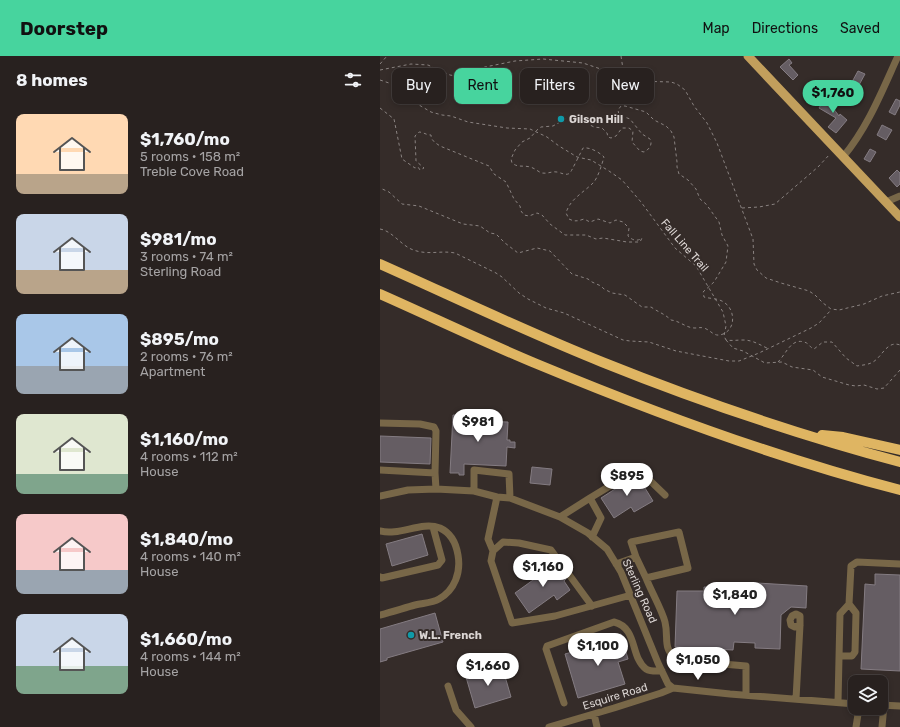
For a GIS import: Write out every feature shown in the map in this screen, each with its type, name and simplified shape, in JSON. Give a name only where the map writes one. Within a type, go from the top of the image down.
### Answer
[{"type":"highway","points":[[380,264],[528,331],[601,362],[707,402],[798,432],[900,462]]},
{"type":"highway","points":[[380,294],[536,363],[635,404],[788,457],[900,490]]},
{"type":"highway","points":[[798,432],[843,437],[900,450]]},
{"type":"main road","points":[[748,56],[900,217]]},
{"type":"street","points":[[843,157],[856,140],[874,109],[898,56]]},
{"type":"street","points":[[886,202],[900,196]]},
{"type":"street","points":[[380,423],[420,424],[434,427],[436,431],[436,489]]},
{"type":"street","points":[[380,470],[435,473]]},
{"type":"street","points":[[474,491],[474,470],[509,474],[510,498]]},
{"type":"street","points":[[560,517],[636,470],[640,471],[664,495]]},
{"type":"street","name":"Sterling Road","points":[[380,496],[408,490],[436,489],[474,491],[498,497],[510,498],[560,517],[592,537],[607,549],[621,572],[662,671],[668,684],[672,688]]},
{"type":"street","points":[[498,497],[488,539],[493,551],[491,561],[512,623],[555,616],[630,595]]},
{"type":"street","points":[[590,498],[601,518],[592,537]]},
{"type":"street","points":[[380,531],[428,526],[446,531],[455,543],[459,565],[454,585],[448,593],[438,600],[380,615]]},
{"type":"street","points":[[380,578],[438,565],[442,560],[433,527]]},
{"type":"street","points":[[646,578],[688,568],[679,532],[631,542],[636,557],[665,622],[666,642],[669,653],[676,660],[746,666],[746,695]]},
{"type":"street","points":[[493,551],[503,542],[551,550],[592,606]]},
{"type":"street","points":[[616,564],[636,557]]},
{"type":"street","points":[[838,702],[840,614],[849,604],[851,566],[857,562],[900,564]]},
{"type":"street","points":[[839,656],[852,656],[855,652],[856,613],[849,604]]},
{"type":"street","points":[[564,703],[546,649],[547,646],[614,622],[621,624],[626,629],[637,654],[647,669],[652,671],[662,671]]},
{"type":"street","points":[[796,699],[800,625]]},
{"type":"street","points":[[448,686],[456,710],[472,727]]},
{"type":"street","name":"Esquire Road","points":[[549,727],[562,725],[661,693],[672,688],[848,703]]},
{"type":"street","points":[[888,705],[900,706]]},
{"type":"street","points":[[594,714],[597,727]]},
{"type":"street","points":[[856,727],[858,715]]},
{"type":"street","points":[[882,727],[883,715]]},
{"type":"path","points":[[380,64],[387,56]]},
{"type":"path","points":[[621,56],[623,68]]},
{"type":"path","points":[[380,70],[411,64],[428,65],[450,75],[456,76],[485,67],[515,61],[543,59],[583,63],[598,68]]},
{"type":"path","points":[[380,80],[401,88],[419,105],[442,116],[451,116],[468,122],[507,128],[530,128],[535,131]]},
{"type":"path","points":[[654,82],[671,82],[677,84],[685,90],[694,106],[707,123],[717,144],[753,239],[754,264],[757,270],[766,278],[809,291],[831,309],[839,310],[864,304],[882,296],[900,292]]},
{"type":"path","points":[[380,108],[394,119],[402,159],[415,168],[418,167],[420,170],[424,168],[416,161],[415,153],[415,136],[419,132],[422,132],[424,134],[431,135],[431,138],[435,143],[440,146],[449,148],[457,153],[489,166],[494,174],[506,182],[524,215],[528,216],[537,213],[542,215],[561,234],[627,242],[640,242],[642,238],[640,240],[633,240],[628,236],[629,228],[623,222],[616,220],[610,223],[598,219],[590,222],[584,219],[578,222],[572,221],[566,213],[577,195],[583,193],[594,183],[604,157],[601,154],[589,147],[583,148],[577,157],[572,170],[566,174],[557,172],[549,174],[543,173],[529,167],[515,165],[512,163],[511,159],[515,150],[522,142],[530,138],[535,131],[542,127],[553,126],[567,118],[586,123],[594,127],[602,128],[607,133],[608,137],[611,138],[615,137],[622,128],[628,127],[633,131],[632,142],[640,151],[644,152],[649,149],[651,144],[650,139],[642,134],[630,119],[619,115],[618,110],[625,106],[646,112],[654,120],[666,126],[671,132],[674,138],[678,162],[676,167],[679,174],[688,180],[696,189],[700,199],[706,204],[719,222],[722,235],[728,246],[726,262],[714,282],[703,292],[704,297],[725,303],[733,315],[732,325],[729,331],[720,335],[711,333],[708,329],[701,327],[695,328],[671,320],[651,307],[642,307],[624,295],[612,293],[588,279],[572,274],[550,251],[537,248],[518,253],[496,234],[490,233],[480,226],[463,224],[420,206],[402,204],[389,192],[380,188]]},
{"type":"path","name":"Fall Line Trail","points":[[535,131],[547,137],[577,157],[591,160],[622,180],[641,202],[675,248],[696,266],[723,312],[726,326],[724,334],[726,340]]},
{"type":"path","points":[[742,208],[775,204],[818,167],[835,149]]},
{"type":"path","points":[[380,229],[384,230],[399,242],[412,249],[425,253],[455,253],[496,273],[519,293],[546,308],[564,313],[623,340],[630,342],[649,342],[676,351],[729,361],[739,361],[769,349],[819,323],[831,309]]},
{"type":"path","points":[[726,340],[754,341],[769,349]]},
{"type":"path","points":[[726,340],[733,348],[757,357],[765,363],[782,362],[792,367],[813,370],[822,378],[856,386],[864,385],[877,389],[884,388],[900,370]]},
{"type":"path","points":[[778,362],[791,345],[798,341],[808,343],[810,348],[814,349],[823,342],[832,342],[846,358],[857,366],[866,365],[873,362],[889,345],[900,345]]},
{"type":"building","points":[[789,59],[792,63],[789,65],[798,75],[793,80],[780,67]]},
{"type":"building","points":[[858,71],[865,74],[859,85],[852,82]]},
{"type":"building","points":[[827,95],[836,100],[834,102],[836,104],[833,108],[839,116],[840,114],[847,120],[836,133],[828,127],[836,118],[819,108]]},
{"type":"building","points":[[896,99],[900,101],[900,105],[895,115],[889,112]]},
{"type":"building","points":[[882,125],[892,130],[886,140],[877,135]]},
{"type":"building","points":[[870,149],[876,152],[870,162],[864,159]]},
{"type":"building","points":[[897,170],[900,173],[900,184],[897,187],[889,178]]},
{"type":"building","points":[[453,415],[476,416],[476,421],[508,422],[507,440],[510,440],[510,442],[515,442],[515,448],[507,447],[506,466],[464,464],[464,475],[459,475],[459,473],[450,473]]},
{"type":"building","points":[[380,436],[431,438],[430,464],[380,462]]},
{"type":"building","points":[[532,467],[552,469],[550,485],[530,483]]},
{"type":"building","points":[[637,475],[653,501],[634,512],[631,507],[614,518],[601,498]]},
{"type":"building","points":[[422,534],[428,555],[392,566],[386,544]]},
{"type":"building","points":[[550,562],[560,576],[562,574],[566,579],[564,581],[570,590],[557,600],[554,595],[529,613],[515,593],[540,575],[537,571]]},
{"type":"building","points":[[875,574],[900,575],[900,671],[861,669],[865,584],[875,585]]},
{"type":"building","points":[[757,583],[807,586],[806,608],[791,607],[781,615],[780,649],[755,648],[755,643],[734,642],[733,650],[675,647],[677,591],[704,591],[704,587],[757,589]]},
{"type":"building","name":"W.L. French","points":[[435,613],[443,642],[387,658],[387,660],[380,662],[380,629]]},
{"type":"building","points":[[621,634],[628,659],[618,662],[625,684],[578,698],[565,654],[604,643],[603,639]]},
{"type":"building","points":[[502,666],[511,697],[475,708],[466,677]]},
{"type":"place","name":"Gilson Hill","points":[[561,119]]},
{"type":"place","name":"W.L. French","points":[[411,635]]}]
